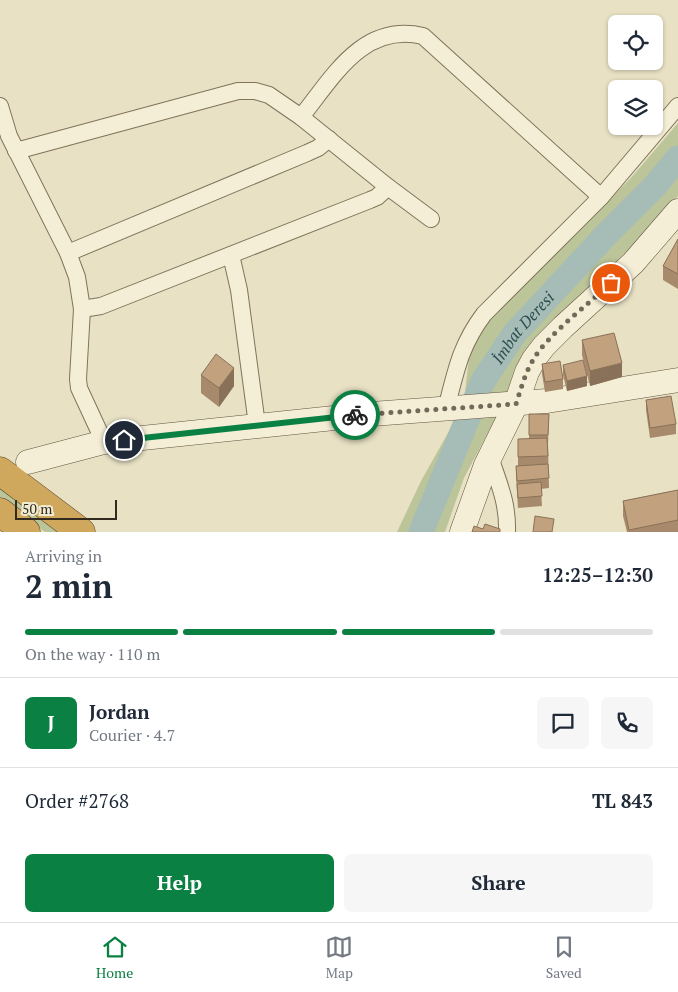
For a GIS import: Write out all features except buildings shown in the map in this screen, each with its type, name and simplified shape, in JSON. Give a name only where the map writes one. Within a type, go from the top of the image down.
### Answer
[{"type":"highway","points":[[0,471],[81,532]]},
{"type":"highway","points":[[0,512],[26,532]]},
{"type":"street","points":[[301,117],[344,64],[368,43],[396,33],[423,36],[601,197]]},
{"type":"street","points":[[16,151],[238,91],[255,91],[269,95],[301,117],[431,219]]},
{"type":"street","points":[[455,408],[459,358],[477,323],[498,299],[601,197],[678,106]]},
{"type":"street","points":[[1,117],[16,151],[68,253],[77,278],[82,309],[78,369],[79,388],[104,442]]},
{"type":"street","points":[[68,253],[313,151],[329,139]]},
{"type":"street","points":[[82,309],[101,306],[370,200],[377,197],[388,187]]},
{"type":"street","points":[[462,532],[477,488],[511,404],[534,359],[544,346],[633,263],[677,213]]},
{"type":"street","points":[[231,255],[238,290],[257,425]]},
{"type":"street","points":[[28,462],[104,442],[372,414],[547,401],[678,380]]},
{"type":"street","points":[[490,457],[505,498],[508,515],[507,532]]},
{"type":"green space","points":[[678,123],[678,196],[653,226],[533,342],[464,478],[445,532],[397,532],[421,481],[457,417],[465,393],[469,357],[475,340],[485,325],[504,303],[630,179]]},
{"type":"green space","points":[[0,488],[58,532],[45,532],[42,530],[0,498]]},
{"type":"waterway","name":"İmbat Deresi","points":[[421,532],[483,381],[515,333],[605,236],[654,187],[678,158]]},
{"type":"way so far","points":[[355,415],[516,404],[527,372],[544,346],[611,283]]},
{"type":"route","points":[[124,440],[355,415]]}]
